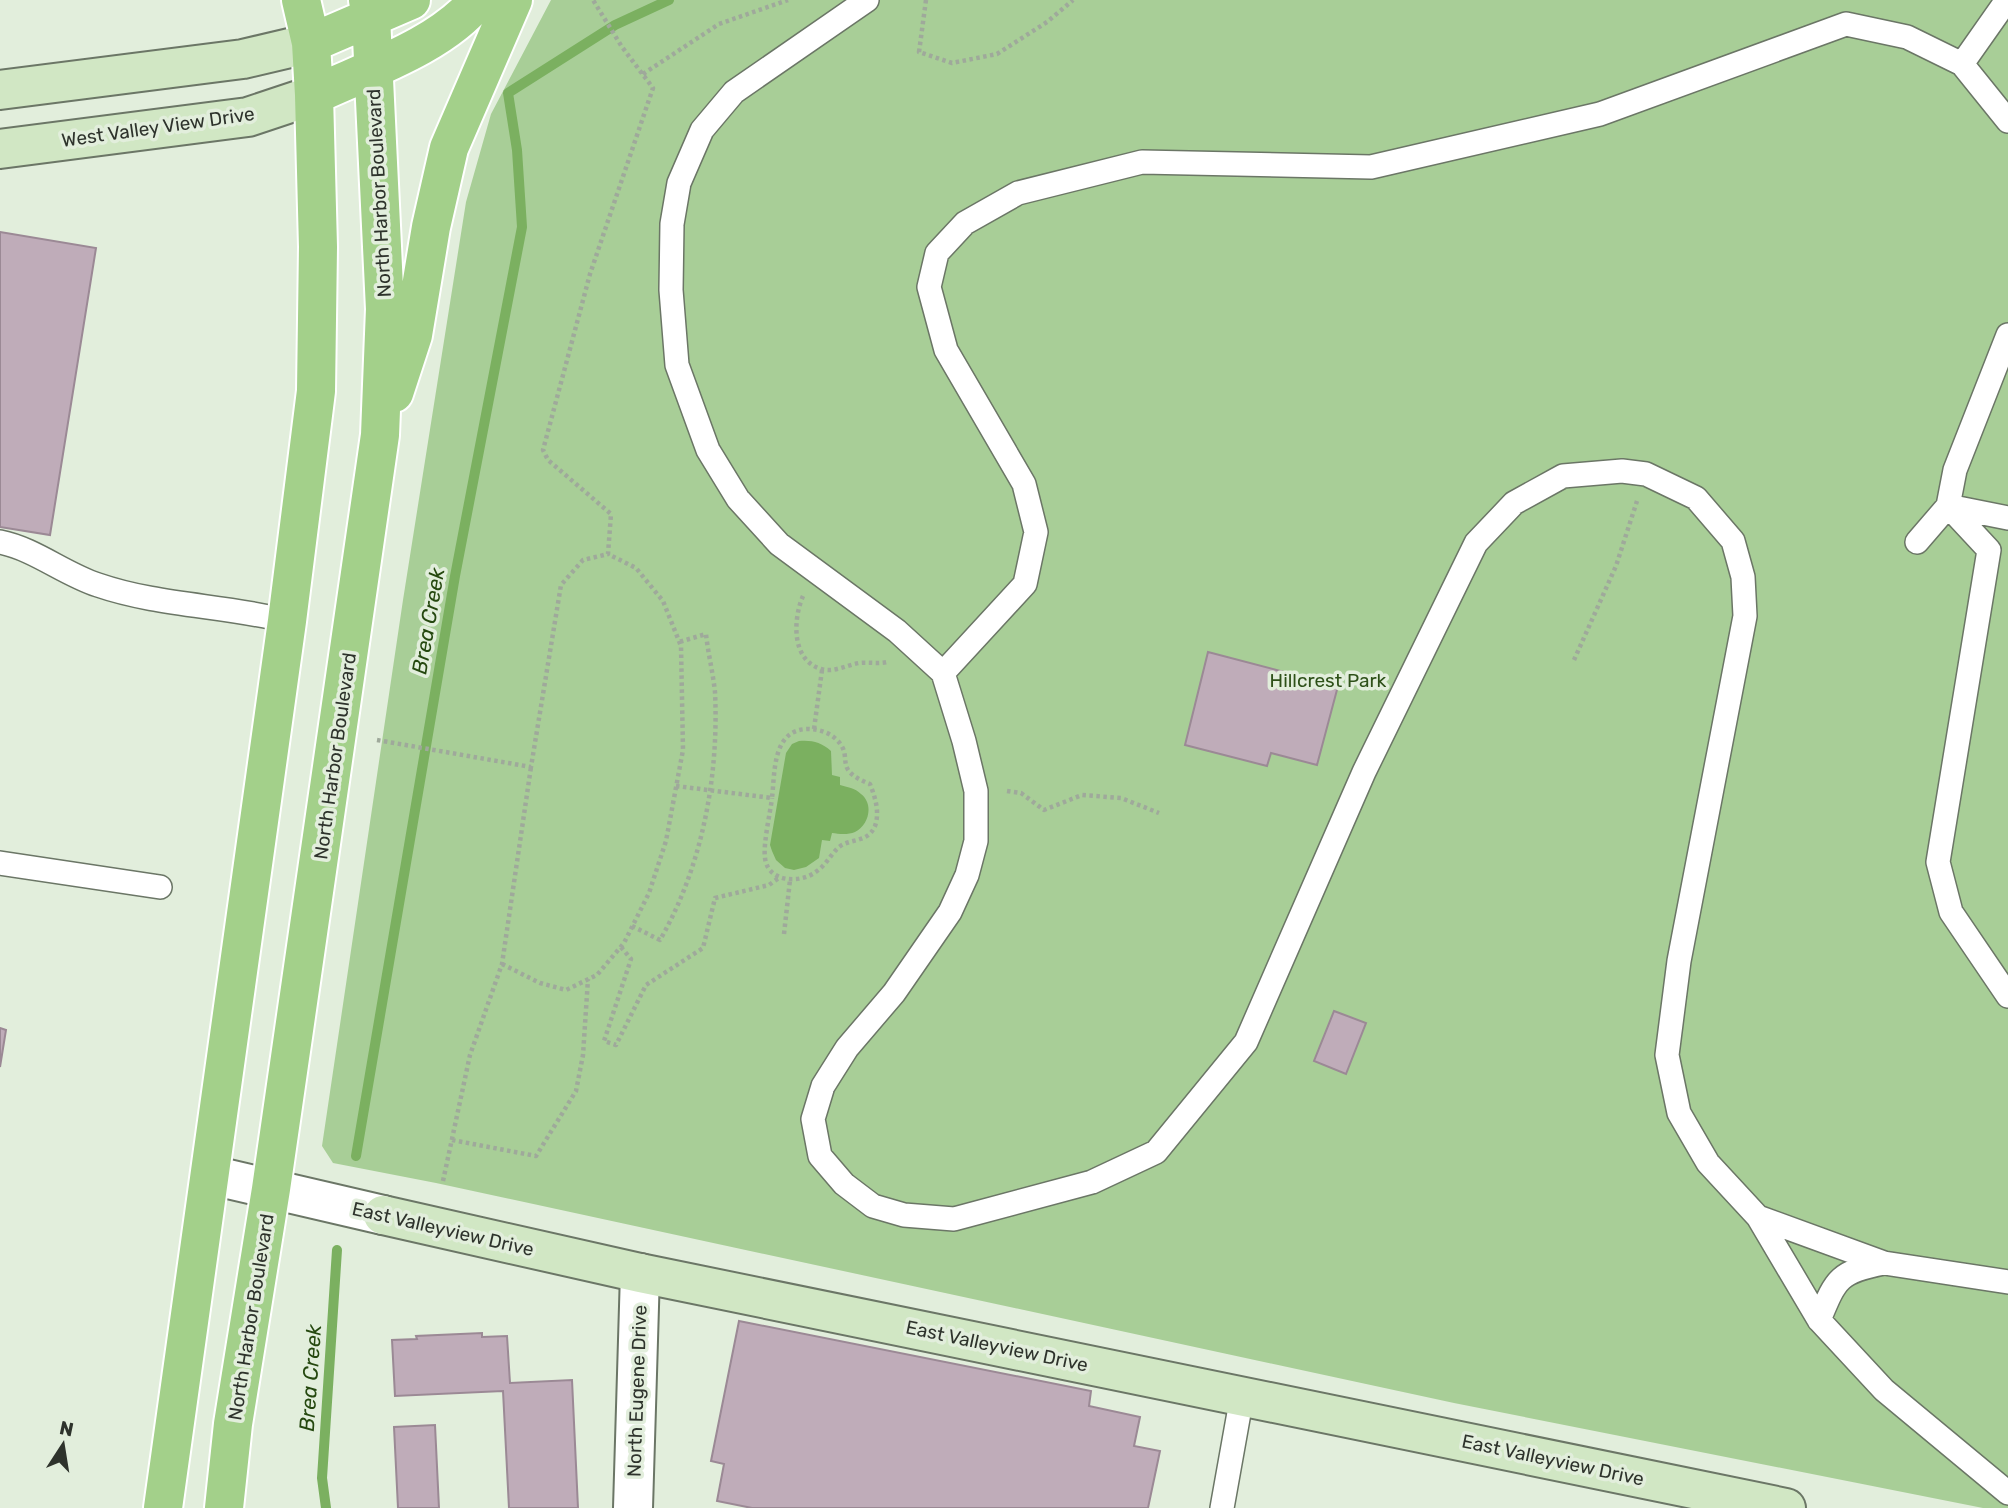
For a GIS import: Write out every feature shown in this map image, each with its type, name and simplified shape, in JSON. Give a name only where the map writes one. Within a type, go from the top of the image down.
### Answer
[{"type":"main road","points":[[163,1508],[288,621],[316,391],[318,247],[314,95],[311,43],[301,0]]},
{"type":"main road","points":[[311,43],[370,8],[411,0]]},
{"type":"main road","points":[[314,95],[437,37],[465,16],[478,0]]},
{"type":"main road","points":[[380,435],[413,335],[431,227],[449,148],[513,0]]},
{"type":"main road","name":"North Harbor Boulevard","points":[[223,1508],[233,1424],[271,1189],[380,435],[384,309],[370,8]]},
{"type":"street","points":[[0,90],[243,59],[311,43]]},
{"type":"street","name":"West Valley View Drive","points":[[0,149],[248,117],[314,95]]},
{"type":"street","name":"East Valleyview Drive","points":[[211,1175],[640,1273],[1786,1508]]},
{"type":"street","name":"North Eugene Drive","points":[[633,1508],[640,1273]]},
{"type":"lane","points":[[867,0],[734,92],[702,130],[679,183],[673,224],[671,290],[677,365],[708,450],[738,499],[779,544],[916,648],[943,673],[964,741],[975,791],[976,841],[967,876],[950,912],[894,993],[847,1048],[823,1086],[813,1119],[820,1156],[844,1185],[873,1206],[904,1215],[954,1219],[1092,1182],[1156,1152],[1246,1042],[1364,772],[1476,543],[1514,503],[1563,476],[1622,471],[1646,474],[1696,498],[1732,541],[1743,577],[1745,616],[1679,961],[1667,1055],[1679,1113],[1708,1163],[1758,1217],[1819,1320],[1884,1390],[2008,1493]]},
{"type":"lane","points":[[1962,64],[2007,0]]},
{"type":"lane","points":[[943,673],[1025,584],[1036,532],[1024,484],[946,350],[929,287],[937,253],[965,223],[1018,193],[1142,162],[1371,167],[1600,114],[1846,24],[1907,37],[1962,64],[2008,121]]},
{"type":"lane","points":[[1917,542],[1948,506],[1955,470],[2008,335]]},
{"type":"lane","points":[[1948,506],[2008,518]]},
{"type":"lane","points":[[1948,506],[1989,550],[1938,862],[1951,912],[2008,996]]},
{"type":"lane","points":[[0,542],[30,552],[99,586],[149,599],[258,614],[288,621]]},
{"type":"lane","points":[[0,863],[160,887]]},
{"type":"lane","points":[[1758,1217],[1884,1264],[2008,1282]]},
{"type":"lane","points":[[1819,1320],[1833,1284],[1857,1268],[1884,1264]]},
{"type":"lane","points":[[1222,1508],[1242,1396]]},
{"type":"path","points":[[643,74],[719,24],[788,0]]},
{"type":"path","points":[[926,0],[919,52],[953,63],[997,54],[1047,22],[1073,0]]},
{"type":"path","points":[[593,1],[622,47],[653,88],[590,274],[543,450],[548,460],[611,514],[608,554]]},
{"type":"path","points":[[1574,660],[1616,566],[1646,474]]},
{"type":"path","points":[[443,1181],[470,1055],[502,964],[561,585],[583,560],[608,554],[636,568],[656,592],[663,601],[679,642],[683,750],[666,841],[649,893],[621,947],[597,975],[566,990],[540,983],[502,964]]},
{"type":"path","points":[[813,569],[798,607],[796,625],[798,643],[807,662],[822,670],[861,663],[881,663],[901,658],[916,648]]},
{"type":"path","points":[[632,926],[660,940],[671,922],[701,837],[709,791],[715,752],[715,689],[706,634],[679,642]]},
{"type":"path","points":[[814,729],[822,670]]},
{"type":"path","points":[[802,729],[820,729],[837,740],[844,751],[844,762],[853,777],[870,784],[877,810],[874,827],[866,838],[841,845],[816,873],[800,880],[790,880],[771,870],[765,859],[772,798],[779,745],[788,734],[802,729]]},
{"type":"path","points":[[377,740],[531,766]]},
{"type":"path","points":[[676,786],[772,798]]},
{"type":"path","points":[[975,791],[994,789],[1021,793],[1044,810],[1082,795],[1121,798],[1160,813]]},
{"type":"path","points":[[621,947],[631,959],[604,1041],[616,1045],[646,985],[703,948],[715,898],[769,885],[780,877]]},
{"type":"path","points":[[784,934],[790,880]]},
{"type":"path","points":[[452,1140],[536,1156],[576,1091],[583,1055],[588,979]]},
{"type":"green space","name":"Hillcrest Park","points":[[551,0],[2008,0],[2008,1508],[1983,1508],[1454,1403],[333,1163],[322,1146],[403,600],[466,202],[491,114]]},
{"type":"shaded area","points":[[799,741],[816,742],[831,751],[832,775],[840,777],[840,785],[861,794],[869,809],[860,829],[849,834],[832,833],[830,841],[822,840],[819,858],[806,867],[794,870],[785,868],[776,860],[770,845],[786,753],[792,744]]},
{"type":"building","points":[[0,232],[96,248],[50,535],[0,527]]},
{"type":"building","points":[[1208,652],[1338,686],[1317,765],[1271,753],[1267,766],[1185,745]]},
{"type":"building","points":[[1334,1011],[1366,1023],[1346,1074],[1314,1061]]},
{"type":"building","points":[[0,1028],[6,1030],[0,1067]]},
{"type":"building","points":[[739,1321],[1091,1391],[1089,1406],[1140,1417],[1134,1446],[1160,1451],[1148,1508],[752,1508],[717,1501],[724,1464],[711,1461]]},
{"type":"building","points":[[482,1333],[482,1337],[507,1336],[510,1383],[572,1380],[578,1508],[509,1508],[503,1391],[395,1396],[392,1340],[417,1339],[416,1336]]},
{"type":"building","points":[[435,1425],[439,1508],[398,1508],[394,1427]]},
{"type":"waterway","name":"Brea Creek","points":[[356,1156],[455,576],[522,227],[517,150],[508,93],[615,25],[669,0]]},
{"type":"waterway","name":"Brea Creek","points":[[326,1508],[322,1478],[337,1250]]}]
